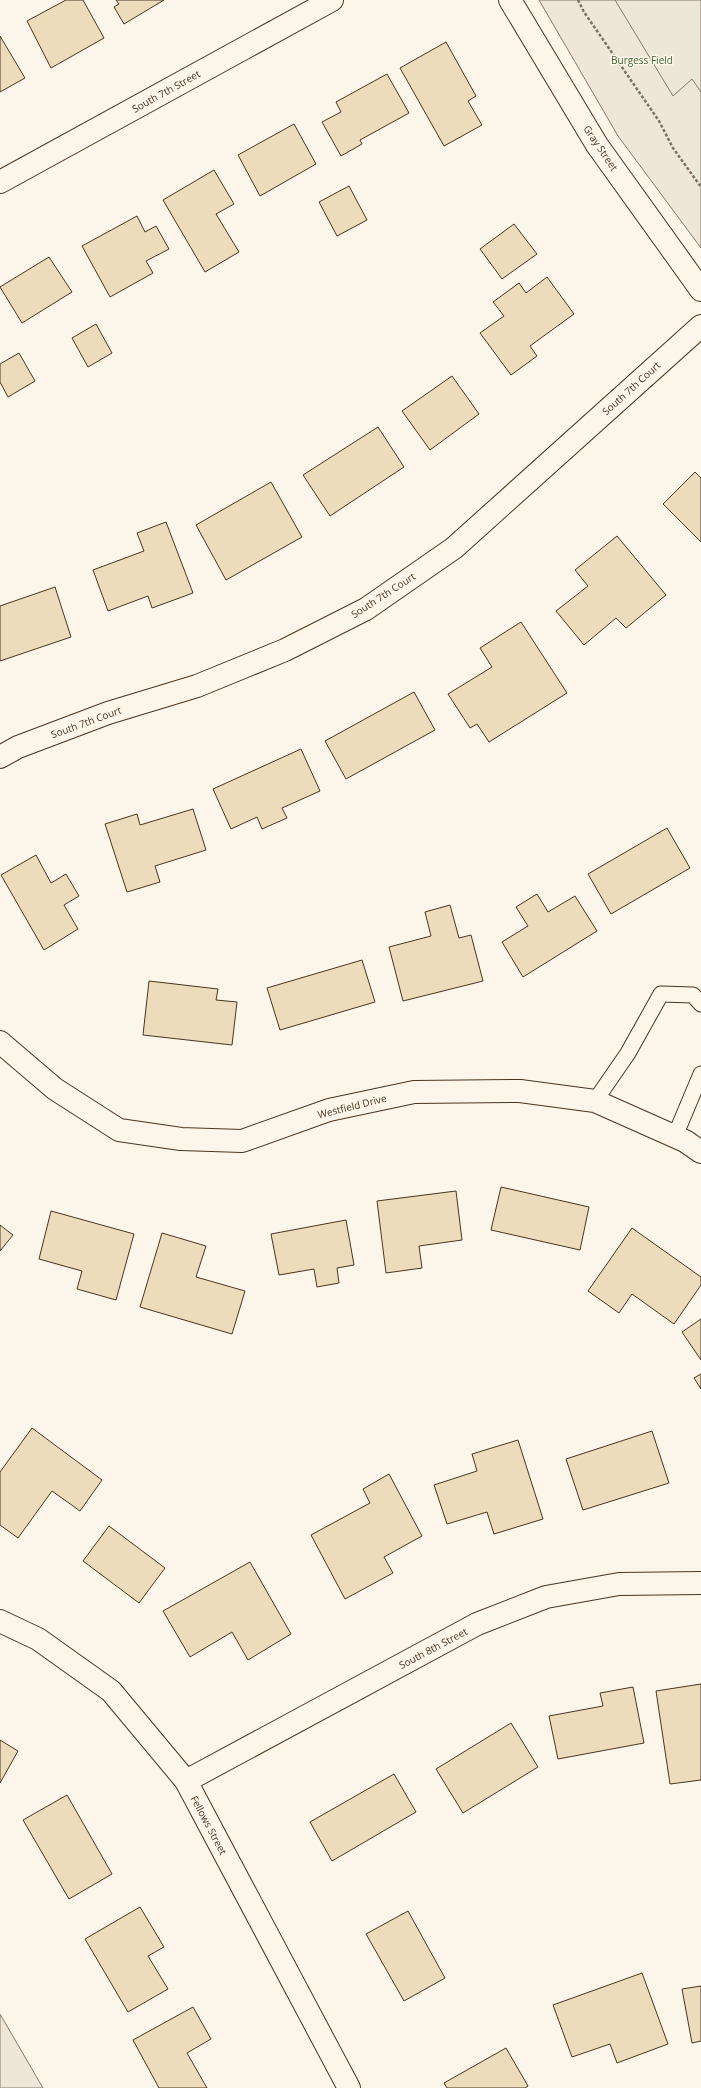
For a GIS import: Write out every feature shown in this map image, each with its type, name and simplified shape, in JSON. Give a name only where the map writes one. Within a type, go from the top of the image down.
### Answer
[{"type":"street","name":"South 7th Street","points":[[0,182],[332,0]]},
{"type":"street","name":"Gray Street","points":[[510,0],[597,145],[701,290]]},
{"type":"street","name":"South 7th Court","points":[[0,757],[18,747],[108,713],[197,686],[285,650],[366,609],[454,548],[701,326]]},
{"type":"street","name":"Westfield Drive","points":[[0,1042],[55,1089],[119,1130],[181,1139],[242,1141],[329,1110],[414,1092],[520,1091],[595,1101],[675,1136],[701,1152]]},
{"type":"street","name":"South 8th Street","points":[[186,1781],[477,1624],[546,1597],[619,1584],[701,1583]]},
{"type":"street","name":"Fellows Street","points":[[0,1621],[38,1640],[111,1691],[186,1781],[349,2088]]},
{"type":"lane","points":[[595,1101],[628,1054],[661,994],[693,995],[701,1004]]},
{"type":"lane","points":[[675,1136],[701,1074]]},
{"type":"path","points":[[578,0],[584,12],[659,121],[673,148],[701,187]]},
{"type":"green space","name":"Burgess Field","points":[[539,0],[701,0],[701,248],[618,136]]},
{"type":"green space","points":[[0,2014],[43,2088],[0,2088]]},
{"type":"shaded area","points":[[615,0],[701,0],[701,92],[692,79],[673,96]]},
{"type":"building","points":[[66,0],[83,0],[104,38],[51,68],[27,21]]},
{"type":"building","points":[[116,0],[164,0],[124,24],[114,7],[119,4]]},
{"type":"building","points":[[0,36],[25,78],[0,92]]},
{"type":"building","points":[[446,42],[476,96],[468,101],[482,125],[444,146],[400,68]]},
{"type":"building","points":[[387,74],[409,113],[360,140],[362,144],[341,156],[322,122],[341,112],[336,102]]},
{"type":"building","points":[[294,124],[316,164],[260,196],[238,155]]},
{"type":"building","points":[[214,170],[234,204],[216,214],[239,252],[205,272],[163,200]]},
{"type":"building","points":[[349,186],[367,220],[337,236],[319,202]]},
{"type":"building","points":[[137,216],[145,232],[156,226],[169,249],[146,261],[153,273],[110,297],[82,246]]},
{"type":"building","points":[[514,224],[537,254],[502,279],[480,249]]},
{"type":"building","points":[[49,257],[72,292],[22,323],[0,287]]},
{"type":"building","points":[[547,277],[574,314],[530,346],[537,356],[511,375],[480,333],[504,316],[493,302],[519,283],[526,293]]},
{"type":"building","points":[[96,324],[112,353],[88,367],[72,338]]},
{"type":"building","points":[[19,353],[35,381],[8,397],[0,382],[0,364]]},
{"type":"building","points":[[452,376],[479,414],[430,450],[402,411]]},
{"type":"building","points":[[378,427],[404,467],[330,516],[303,475]]},
{"type":"building","points":[[695,472],[701,478],[701,542],[663,504]]},
{"type":"building","points":[[271,482],[302,537],[226,580],[196,525]]},
{"type":"building","points":[[166,522],[193,593],[152,608],[148,596],[108,611],[93,570],[144,551],[137,533]]},
{"type":"building","points":[[617,536],[666,595],[626,628],[616,618],[584,645],[556,611],[588,586],[575,570]]},
{"type":"building","points":[[55,587],[71,637],[0,661],[0,606]]},
{"type":"building","points":[[521,622],[567,693],[489,742],[477,724],[470,728],[448,694],[492,667],[480,648]]},
{"type":"building","points":[[414,692],[435,730],[346,779],[325,741]]},
{"type":"building","points":[[301,749],[320,791],[282,808],[287,818],[262,829],[257,817],[231,829],[213,789]]},
{"type":"building","points":[[193,809],[206,850],[155,866],[160,882],[127,892],[105,824],[137,814],[140,825]]},
{"type":"building","points":[[667,828],[690,868],[611,914],[588,874]]},
{"type":"building","points":[[36,855],[51,883],[66,874],[79,896],[64,905],[78,929],[44,950],[1,875]]},
{"type":"building","points":[[537,894],[548,912],[575,896],[597,931],[523,977],[502,942],[528,926],[516,907]]},
{"type":"building","points":[[450,905],[459,938],[471,935],[483,981],[403,1001],[389,947],[431,936],[425,912]]},
{"type":"building","points":[[362,960],[375,1002],[280,1030],[267,988]]},
{"type":"building","points":[[149,981],[218,989],[216,1000],[237,1002],[232,1045],[143,1035]]},
{"type":"building","points":[[501,1187],[589,1207],[580,1250],[491,1230]]},
{"type":"building","points":[[456,1191],[462,1240],[419,1246],[422,1268],[386,1273],[377,1201]]},
{"type":"building","points":[[51,1211],[134,1234],[116,1300],[77,1289],[82,1271],[39,1259]]},
{"type":"building","points":[[346,1220],[354,1265],[337,1268],[339,1283],[317,1287],[314,1269],[279,1275],[271,1234]]},
{"type":"building","points":[[0,1225],[13,1235],[0,1251]]},
{"type":"building","points":[[632,1228],[701,1277],[701,1285],[674,1324],[632,1294],[619,1313],[588,1291]]},
{"type":"building","points":[[162,1233],[206,1246],[196,1277],[245,1291],[232,1334],[140,1307]]},
{"type":"building","points":[[701,1319],[701,1360],[682,1332]]},
{"type":"building","points":[[701,1374],[701,1389],[694,1378]]},
{"type":"building","points":[[32,1428],[102,1480],[80,1511],[52,1491],[18,1538],[0,1525],[0,1472]]},
{"type":"building","points":[[652,1431],[669,1483],[583,1510],[566,1459]]},
{"type":"building","points":[[518,1440],[543,1519],[494,1534],[487,1512],[447,1524],[434,1485],[477,1471],[472,1454]]},
{"type":"building","points":[[389,1474],[422,1536],[384,1557],[393,1573],[345,1599],[311,1535],[370,1503],[363,1489]]},
{"type":"building","points":[[109,1526],[165,1568],[139,1603],[83,1561]]},
{"type":"building","points":[[250,1562],[291,1634],[248,1660],[232,1632],[190,1657],[163,1611]]},
{"type":"building","points":[[701,1684],[701,1780],[670,1784],[656,1691]]},
{"type":"building","points":[[633,1687],[644,1743],[558,1759],[549,1716],[603,1706],[600,1693]]},
{"type":"building","points":[[511,1723],[538,1767],[463,1813],[436,1769]]},
{"type":"building","points":[[0,1740],[18,1751],[0,1783]]},
{"type":"building","points":[[394,1774],[416,1812],[332,1861],[310,1822]]},
{"type":"building","points":[[67,1795],[112,1874],[69,1899],[23,1820]]},
{"type":"building","points":[[140,1907],[164,1947],[148,1956],[168,1989],[128,2012],[85,1939]]},
{"type":"building","points":[[408,1911],[445,1978],[404,2001],[366,1934]]},
{"type":"building","points":[[642,1973],[668,2044],[617,2063],[610,2044],[572,2057],[553,2005]]},
{"type":"building","points":[[701,1986],[701,2041],[692,2043],[682,1989]]},
{"type":"building","points":[[193,2007],[211,2039],[187,2053],[207,2088],[159,2088],[133,2040]]},
{"type":"building","points":[[506,2048],[528,2086],[525,2088],[447,2088],[444,2083]]}]
